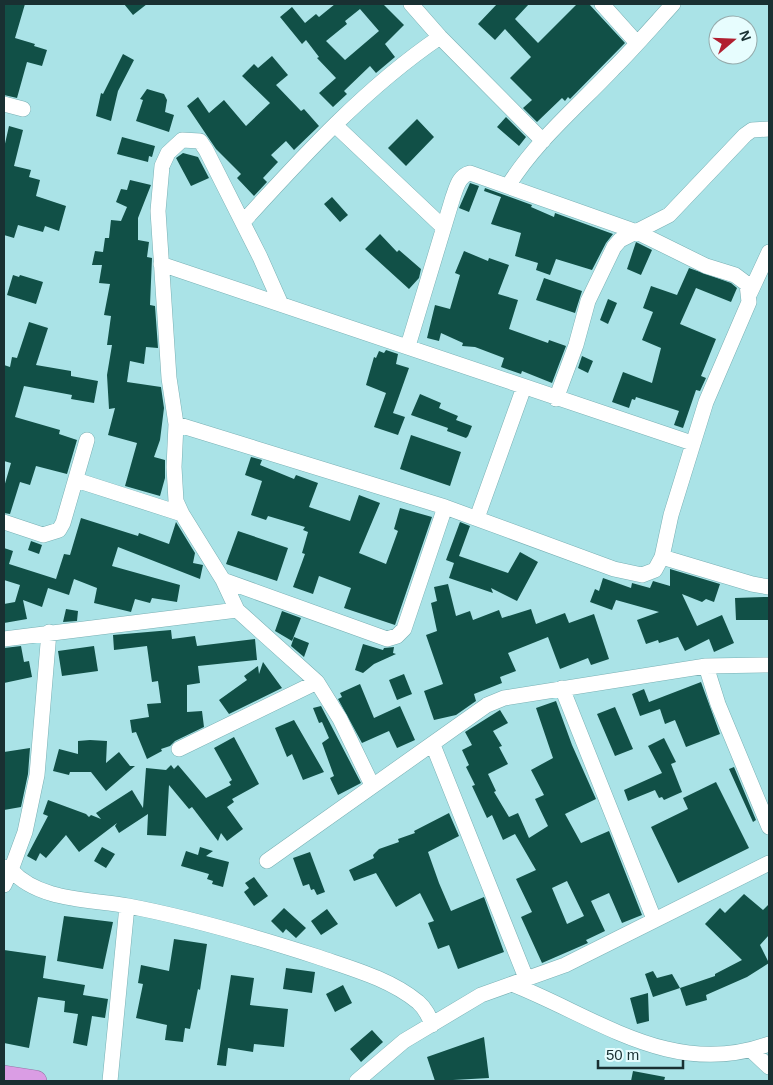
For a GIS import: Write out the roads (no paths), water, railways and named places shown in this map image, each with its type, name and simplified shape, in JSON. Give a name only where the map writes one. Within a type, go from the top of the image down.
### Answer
[{"type":"highway","points":[[4,1076],[36,1081]]},
{"type":"street","points":[[411,4],[440,37],[543,141]]},
{"type":"street","points":[[602,4],[637,43]]},
{"type":"street","points":[[508,186],[521,165],[673,4]]},
{"type":"street","points":[[243,222],[310,149],[374,86],[440,37]]},
{"type":"street","points":[[4,104],[24,109]]},
{"type":"street","points":[[335,125],[444,227]]},
{"type":"street","points":[[556,399],[576,345],[588,300],[620,240],[669,215],[745,135],[752,130],[769,129]]},
{"type":"street","points":[[280,302],[243,222],[200,141],[182,140],[168,153],[162,166],[158,211],[169,378],[176,424],[174,486],[182,514],[223,580],[237,610],[317,682],[340,719],[372,785]]},
{"type":"street","points":[[408,346],[458,182],[464,175],[470,173],[637,232],[706,266],[735,274],[747,284],[750,294]]},
{"type":"street","points":[[176,424],[445,507],[623,571],[642,575],[649,574],[655,570],[662,557],[670,515],[692,443],[718,372],[769,252]]},
{"type":"street","points":[[161,264],[280,302],[556,399],[692,443]]},
{"type":"street","points":[[477,518],[524,387]]},
{"type":"street","points":[[4,522],[43,534],[59,530],[63,523],[87,440]]},
{"type":"street","points":[[76,480],[182,514]]},
{"type":"street","points":[[223,580],[387,639],[397,636],[404,629],[445,507]]},
{"type":"street","points":[[662,557],[752,584],[769,587]]},
{"type":"street","points":[[4,639],[237,610]]},
{"type":"street","points":[[4,885],[7,869],[26,832],[37,775],[49,632]]},
{"type":"street","points":[[267,861],[487,705],[504,698],[706,666],[751,663],[769,665]]},
{"type":"street","points":[[706,666],[718,704],[769,828]]},
{"type":"street","points":[[179,749],[317,682]]},
{"type":"street","points":[[562,688],[654,919]]},
{"type":"street","points":[[433,745],[519,981],[661,1049],[680,1053],[711,1055],[752,1051],[769,1044]]},
{"type":"street","points":[[357,1081],[404,1041],[481,995],[565,965],[769,863]]},
{"type":"street","points":[[7,869],[21,881],[42,891],[127,906],[251,936],[377,978],[419,1003],[428,1012],[432,1025]]},
{"type":"street","points":[[110,1081],[127,906]]},
{"type":"street","points":[[752,1051],[769,1067]]}]
